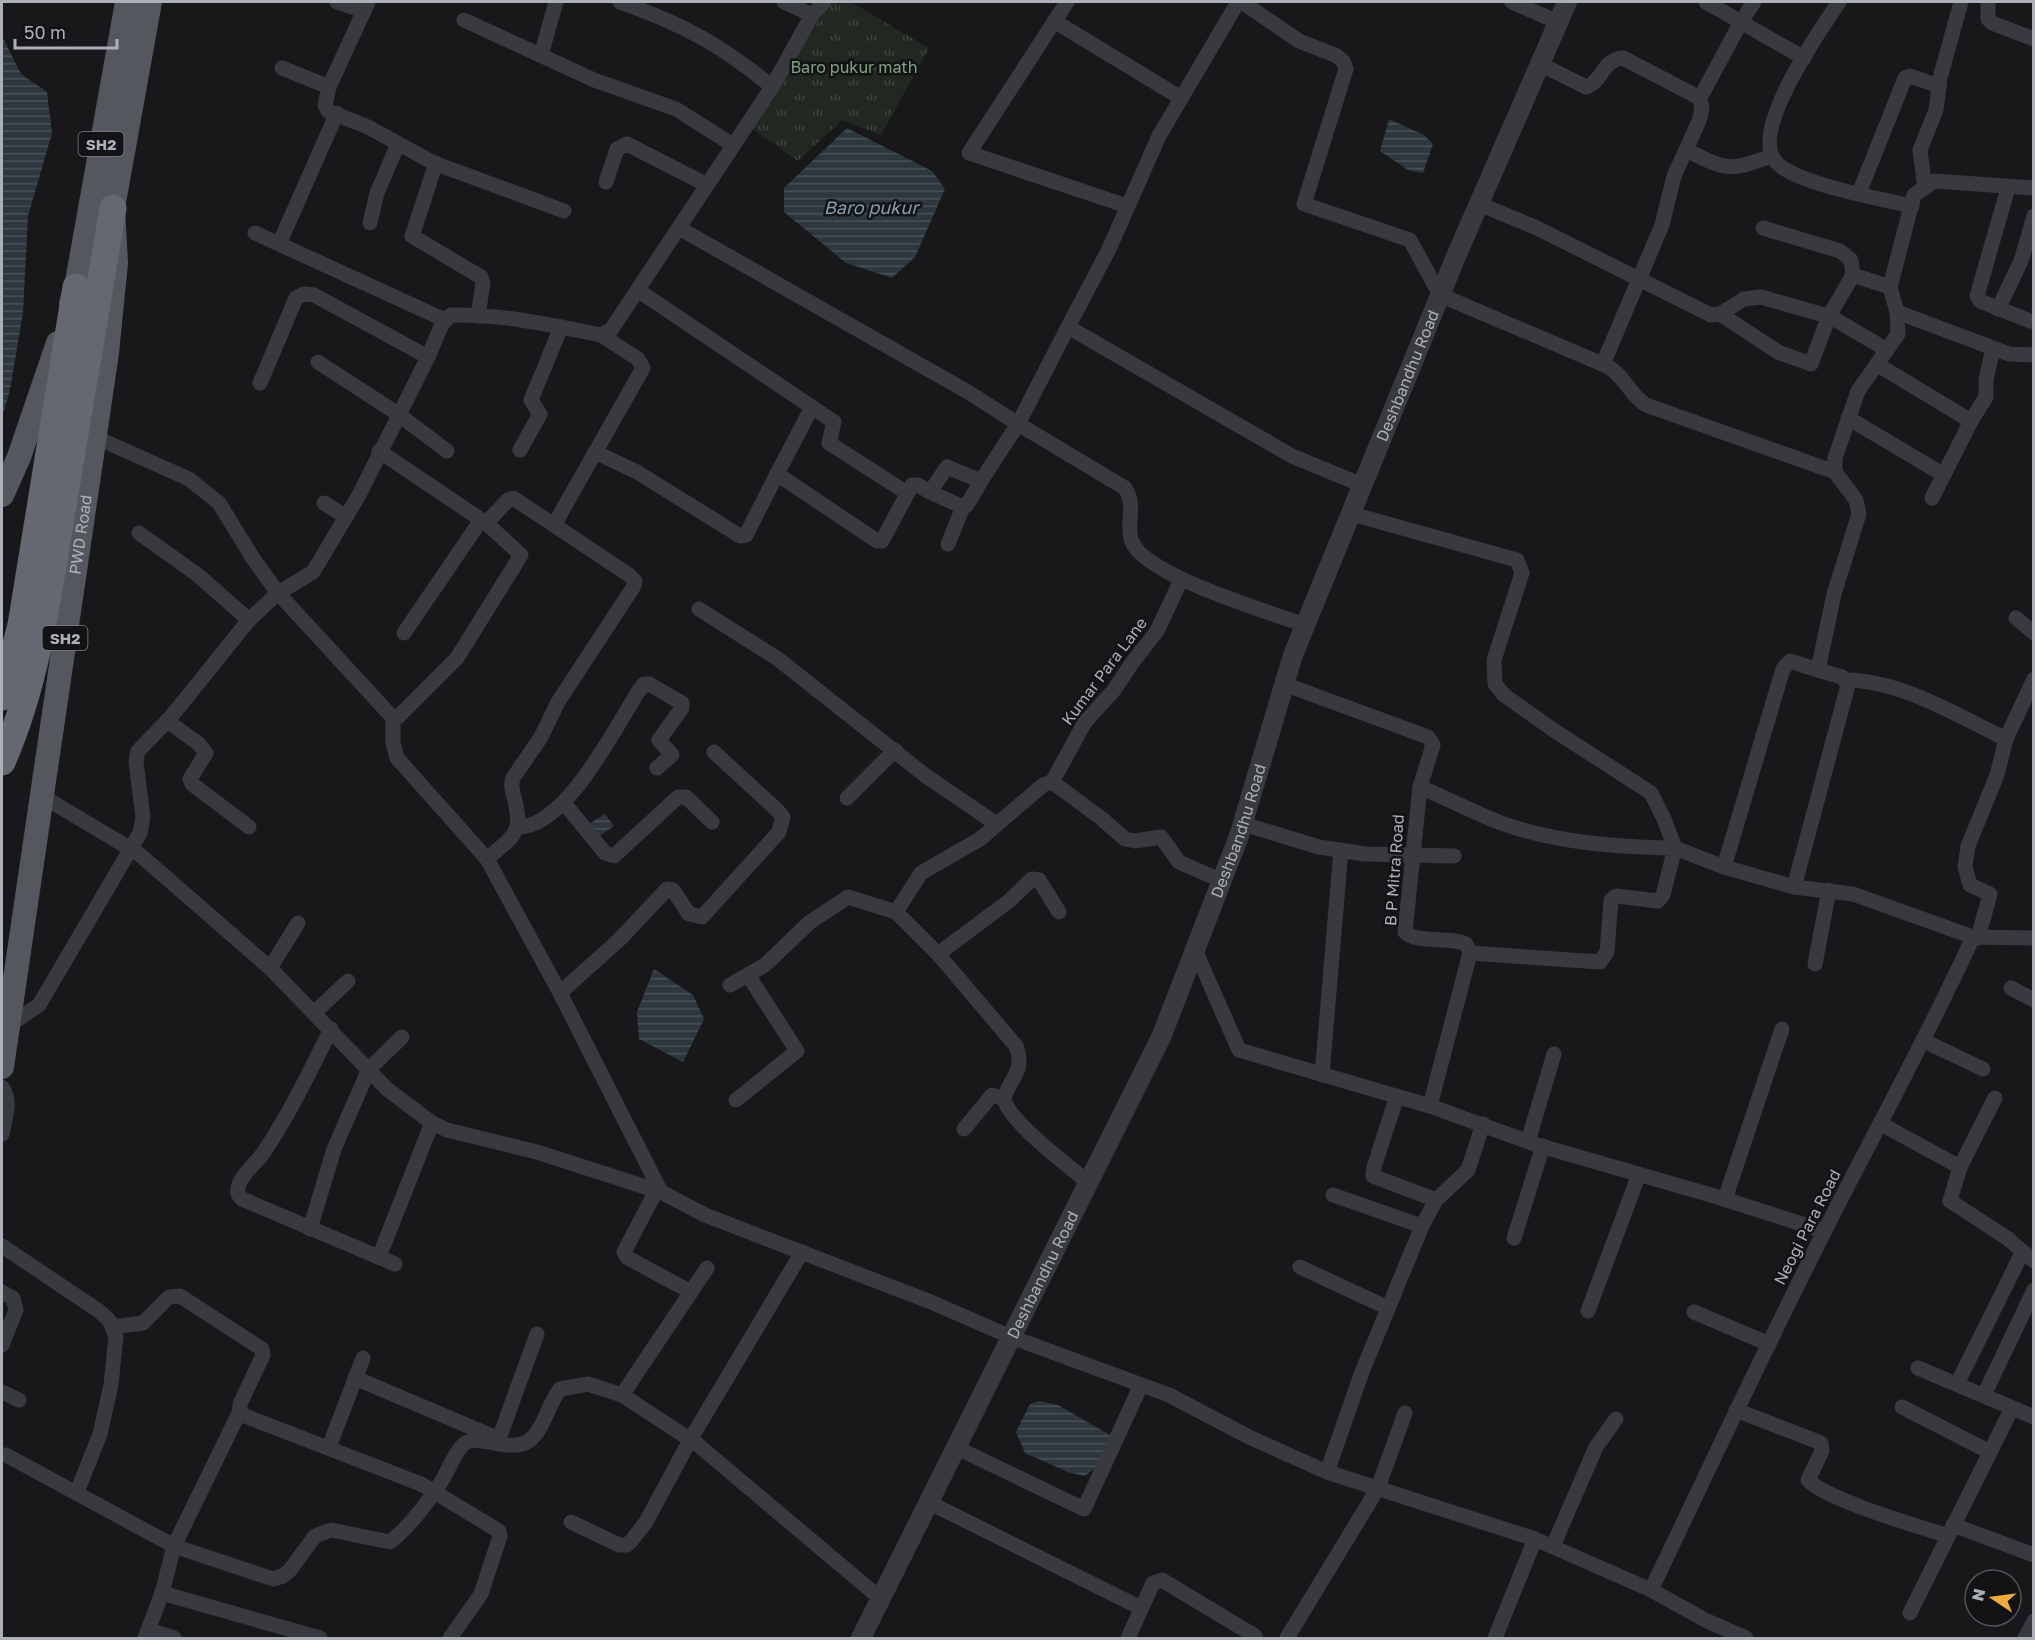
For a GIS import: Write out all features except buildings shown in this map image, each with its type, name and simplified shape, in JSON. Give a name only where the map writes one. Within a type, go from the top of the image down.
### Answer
[{"type":"highway","points":[[10,695],[48,593],[113,208]]},
{"type":"highway","points":[[2,762],[10,695],[76,286]]},
{"type":"main road","name":"SH2","points":[[2,495],[31,424],[76,286],[127,2]]},
{"type":"main road","name":"PWD Road","points":[[2,1067],[94,437],[116,263],[113,208],[150,2]]},
{"type":"street","points":[[337,2],[366,6],[329,87],[325,108],[368,127],[435,164],[564,211]]},
{"type":"street","points":[[540,56],[556,2]]},
{"type":"street","points":[[620,2],[700,34],[737,58],[772,87]]},
{"type":"street","points":[[784,2],[812,15]]},
{"type":"street","points":[[601,335],[612,330],[639,291],[772,87],[812,15],[824,2]]},
{"type":"street","points":[[1067,2],[969,153],[1127,206]]},
{"type":"street","points":[[948,544],[963,507],[1018,424],[1068,327],[1159,136],[1240,2],[1299,41],[1335,55],[1343,61],[1346,69],[1304,204],[1410,240],[1440,295],[1615,370],[1635,398],[1646,405],[1835,472],[1856,500],[1859,514],[1834,594],[1818,670]]},
{"type":"street","points":[[1512,2],[1558,22]]},
{"type":"street","name":"Deshbandhu Road","points":[[861,1638],[1162,1035],[1243,824],[1284,684],[1305,625],[1440,295],[1567,2]]},
{"type":"street","points":[[1706,2],[1804,58]]},
{"type":"street","points":[[1603,364],[1662,225],[1674,176],[1699,121],[1702,109],[1700,98],[1754,2]]},
{"type":"street","points":[[1839,2],[1785,92],[1769,145],[1772,156],[1777,164],[1801,177],[1912,206]]},
{"type":"street","points":[[1925,188],[1920,150],[1936,110],[1961,2]]},
{"type":"street","points":[[1988,2],[1988,19],[1992,23],[2034,39]]},
{"type":"street","points":[[464,20],[594,80],[676,108],[733,145]]},
{"type":"street","points":[[1054,21],[1181,98]]},
{"type":"street","points":[[1540,64],[1586,87],[1593,85],[1608,63],[1623,58],[1700,98]]},
{"type":"street","points":[[282,68],[329,87]]},
{"type":"street","points":[[1859,194],[1905,78],[1910,76],[1940,86]]},
{"type":"street","points":[[279,244],[337,113]]},
{"type":"street","points":[[370,223],[377,193],[398,144]]},
{"type":"street","points":[[606,182],[617,149],[627,144],[707,185]]},
{"type":"street","points":[[1686,150],[1726,168],[1737,168],[1772,156]]},
{"type":"street","points":[[435,164],[412,237],[481,277],[483,283],[478,316]]},
{"type":"street","points":[[1835,472],[1835,458],[1858,391],[1898,334],[1897,312],[1890,287],[1896,256],[1914,195],[1934,181],[2008,188],[2034,188]]},
{"type":"street","points":[[2008,188],[1977,296],[1980,301],[2030,321]]},
{"type":"street","points":[[1479,204],[1537,228],[1711,315],[1719,314],[1753,297],[1829,316],[1887,350]]},
{"type":"street","points":[[1998,309],[2021,261],[2034,216]]},
{"type":"street","points":[[679,228],[968,392],[1125,488],[1132,506],[1132,541],[1138,550],[1181,580],[1305,625]]},
{"type":"street","points":[[1719,314],[1778,352],[1811,364],[1829,316],[1853,275],[1847,254],[1763,228]]},
{"type":"street","points":[[255,233],[445,320]]},
{"type":"street","points":[[1853,275],[1890,287]]},
{"type":"street","points":[[639,291],[834,422],[829,443],[907,493]]},
{"type":"street","points":[[260,383],[296,298],[304,294],[324,300],[428,357]]},
{"type":"street","points":[[1897,312],[1993,349],[2021,356],[2034,356]]},
{"type":"street","points":[[8,1026],[39,1005],[140,833],[143,817],[136,762],[138,751],[167,721],[249,620],[278,593],[313,572],[359,495],[445,320],[451,315],[527,320],[601,335],[638,359],[643,368],[554,525]]},
{"type":"street","points":[[520,450],[540,414],[531,400],[561,327]]},
{"type":"street","points":[[1068,327],[1292,456],[1362,485]]},
{"type":"street","points":[[1932,498],[1971,421],[1986,397],[1986,379],[1993,349]]},
{"type":"street","points":[[318,362],[398,414],[447,451]]},
{"type":"street","points":[[1878,365],[1971,421]]},
{"type":"street","points":[[595,452],[637,472],[740,536],[746,535],[812,407]]},
{"type":"street","points":[[1848,418],[1944,475]]},
{"type":"street","points":[[94,437],[189,479],[206,492],[230,517],[254,560],[278,593],[393,718],[393,743],[397,758],[487,859],[560,993],[659,1191]]},
{"type":"street","points":[[379,451],[484,522],[519,550],[520,560],[457,658],[398,717],[393,718]]},
{"type":"street","points":[[930,492],[947,467],[981,481]]},
{"type":"street","points":[[777,474],[877,541],[882,542],[907,493],[915,484],[963,507]]},
{"type":"street","points":[[404,633],[484,522],[513,498],[635,581],[513,778],[510,784],[519,818],[519,827],[515,835],[487,859]]},
{"type":"street","points":[[324,502],[345,516]]},
{"type":"street","points":[[1352,514],[1517,560],[1522,573],[1494,660],[1495,684],[1504,695],[1552,729],[1651,793],[1675,848],[1663,895],[1658,901],[1616,896],[1611,900],[1607,952],[1600,962],[1470,953],[1430,1106]]},
{"type":"street","points":[[139,533],[199,576],[249,620]]},
{"type":"street","name":"Kumar Para Lane","points":[[896,912],[921,873],[980,839],[995,823],[1043,785],[1052,782],[1084,722],[1114,690],[1157,631],[1181,580]]},
{"type":"street","points":[[699,609],[778,659],[926,776],[995,823]]},
{"type":"street","points":[[2016,618],[2034,633]]},
{"type":"street","points":[[1724,867],[1783,669],[1791,661],[1846,680],[1872,681],[1908,693],[2006,739],[2034,679]]},
{"type":"street","points":[[1794,887],[1848,685],[1846,680]]},
{"type":"street","points":[[519,827],[537,824],[564,803],[644,684],[655,687],[682,703],[682,708],[659,740],[672,755],[657,768]]},
{"type":"street","name":"B P Mitra Road","points":[[1284,684],[1428,737],[1433,744],[1420,787],[1405,932],[1412,937],[1456,940],[1466,944],[1470,953]]},
{"type":"street","points":[[167,721],[199,744],[206,753],[190,779],[192,784],[249,827]]},
{"type":"street","name":"Neogi Para Road","points":[[1651,1590],[1824,1231],[1924,1041],[1975,937],[1990,894],[1970,885],[1966,878],[1967,850],[1997,775],[2006,739]]},
{"type":"street","points":[[847,798],[895,750]]},
{"type":"street","points":[[560,993],[620,939],[667,889],[674,890],[689,914],[702,917],[779,832],[783,817],[714,752]]},
{"type":"street","points":[[1052,782],[1125,839],[1135,841],[1161,837],[1179,862],[1222,882]]},
{"type":"street","points":[[1420,787],[1502,823],[1579,843],[1610,847],[1675,848],[1724,867],[1794,887],[1829,890],[1879,902],[1975,937],[2034,938]]},
{"type":"street","points":[[42,796],[130,847],[270,968],[387,1089],[432,1123],[447,1130],[537,1152],[659,1191],[705,1215],[1011,1337],[1169,1395],[1249,1437],[1328,1472],[1553,1546],[1651,1590],[1707,1621],[1746,1638]]},
{"type":"street","points":[[564,803],[605,853],[614,856],[678,797],[686,797],[712,822]]},
{"type":"street","points":[[1243,824],[1319,847],[1411,857],[1454,856]]},
{"type":"street","points":[[1322,1075],[1341,850]]},
{"type":"street","points":[[938,954],[1009,901],[1032,879],[1039,880],[1059,912]]},
{"type":"street","points":[[1815,964],[1829,890]]},
{"type":"street","points":[[730,985],[765,964],[810,922],[848,897],[896,912],[938,954],[1016,1046],[1019,1053],[1017,1077],[1004,1099]]},
{"type":"street","points":[[270,968],[298,924]]},
{"type":"street","points":[[1195,950],[1239,1050],[1430,1106],[1536,1144],[1725,1199],[1824,1231]]},
{"type":"street","points":[[736,1100],[797,1051],[748,975]]},
{"type":"street","points":[[315,1012],[348,981]]},
{"type":"street","points":[[2011,988],[2034,1000]]},
{"type":"street","points":[[331,1029],[289,1112],[237,1189],[242,1199],[396,1264]]},
{"type":"street","points":[[1725,1199],[1782,1029]]},
{"type":"street","points":[[310,1229],[334,1149],[369,1069],[402,1037]]},
{"type":"street","points":[[1924,1041],[1983,1069]]},
{"type":"street","points":[[1514,1238],[1554,1054]]},
{"type":"street","points":[[2,1087],[7,1094],[7,1102],[2,1134]]},
{"type":"street","points":[[964,1129],[992,1095],[1004,1099],[1009,1111],[1035,1138],[1089,1183]]},
{"type":"street","points":[[1397,1096],[1373,1176],[1436,1200]]},
{"type":"street","points":[[1957,1384],[2028,1257],[2007,1238],[1950,1201],[1960,1167],[1995,1098]]},
{"type":"street","points":[[379,1257],[432,1123]]},
{"type":"street","points":[[1328,1472],[1347,1412],[1422,1226],[1436,1200],[1468,1170],[1483,1124]]},
{"type":"street","points":[[1881,1124],[1960,1167]]},
{"type":"street","points":[[1588,1311],[1639,1174]]},
{"type":"street","points":[[659,1191],[624,1252],[628,1258],[691,1293]]},
{"type":"street","points":[[1333,1195],[1422,1226]]},
{"type":"street","points":[[2,1246],[99,1311],[113,1327],[116,1336],[106,1410],[77,1492]]},
{"type":"street","points":[[571,1522],[606,1540],[627,1545],[646,1522],[690,1440],[802,1252]]},
{"type":"street","points":[[1300,1267],[1388,1308]]},
{"type":"street","points":[[622,1395],[706,1268]]},
{"type":"street","points":[[1984,1395],[2034,1290]]},
{"type":"street","points":[[2,1292],[13,1298],[16,1310],[2,1345]]},
{"type":"street","points":[[113,1327],[143,1323],[169,1297],[180,1296],[259,1345],[263,1354],[240,1404],[240,1411],[174,1546],[162,1593],[147,1634],[174,1638]]},
{"type":"street","points":[[1694,1312],[1768,1344]]},
{"type":"street","points":[[498,1442],[537,1334]]},
{"type":"street","points":[[329,1447],[363,1358]]},
{"type":"street","points":[[1918,1368],[2034,1417]]},
{"type":"street","points":[[355,1378],[498,1442]]},
{"type":"street","points":[[6,1455],[174,1546],[273,1579],[283,1576],[315,1536],[322,1532],[331,1530],[390,1542],[434,1492],[464,1444],[474,1440],[520,1446],[531,1440],[540,1428],[560,1389],[588,1384],[622,1395],[690,1440],[881,1599]]},
{"type":"street","points":[[955,1447],[1084,1509],[1141,1385]]},
{"type":"street","points":[[2,1392],[19,1400]]},
{"type":"street","points":[[1902,1407],[1990,1452]]},
{"type":"street","points":[[1910,1613],[2012,1407]]},
{"type":"street","points":[[1736,1410],[1821,1443],[1822,1450],[1808,1480],[1835,1496],[2034,1555]]},
{"type":"street","points":[[240,1411],[245,1416],[421,1484],[501,1533],[481,1594],[450,1638]]},
{"type":"street","points":[[1287,1638],[1378,1488],[1405,1413]]},
{"type":"street","points":[[1553,1546],[1596,1447],[1616,1419]]},
{"type":"street","points":[[928,1502],[1141,1608]]},
{"type":"street","points":[[1495,1638],[1535,1539]]},
{"type":"street","points":[[1128,1638],[1153,1583],[1162,1580],[1256,1638]]},
{"type":"street","points":[[162,1593],[320,1638]]},
{"type":"street","points":[[2025,1638],[2033,1622]]},
{"type":"green space","name":"Baro pukur math","points":[[830,2],[851,2],[929,48],[881,135],[842,120],[798,161],[751,128]]},
{"type":"water","points":[[2,36],[21,74],[47,92],[52,133],[28,216],[23,312],[10,390],[2,417]]},
{"type":"water","points":[[1389,119],[1424,135],[1433,144],[1423,173],[1408,170],[1380,151]]},
{"type":"water","name":"Baro pukur","points":[[847,128],[932,171],[945,189],[915,257],[892,278],[846,263],[784,212],[784,188]]},
{"type":"water","points":[[605,814],[614,826],[598,837],[589,824]]},
{"type":"water","points":[[654,969],[693,995],[704,1019],[683,1062],[639,1039],[637,1012]]},
{"type":"water","points":[[1039,1401],[1058,1405],[1110,1435],[1100,1464],[1085,1476],[1068,1472],[1025,1453],[1016,1432],[1030,1404]]}]
